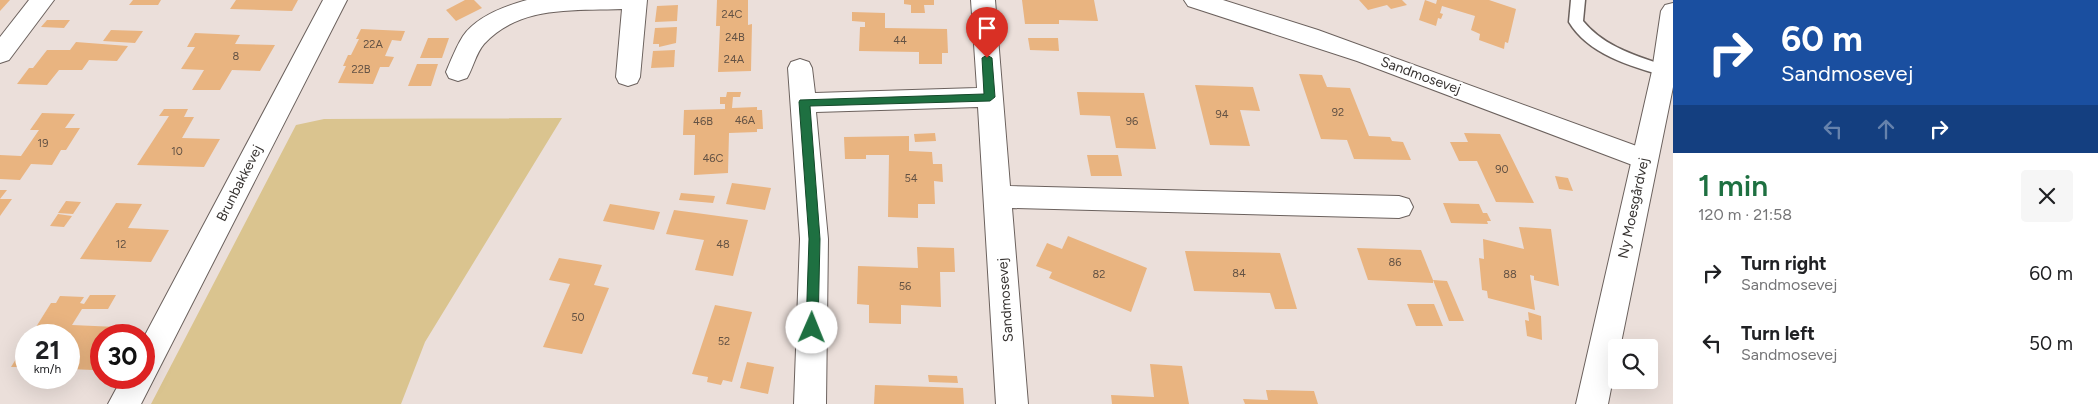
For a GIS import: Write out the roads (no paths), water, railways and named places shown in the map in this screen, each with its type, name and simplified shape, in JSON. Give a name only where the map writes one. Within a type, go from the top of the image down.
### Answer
[{"type":"street","points":[[0,54],[42,0]]},
{"type":"street","name":"Brunbakkevej","points":[[155,346],[335,0]]},
{"type":"street","name":"Sandmosevej","points":[[983,0],[1012,404]]},
{"type":"street","name":"Sandmosevej","points":[[1196,0],[1241,6],[1644,160]]},
{"type":"street","points":[[458,72],[473,40],[493,22],[513,12],[538,5],[635,1],[628,77]]},
{"type":"street","name":"Ny Moesgårdvej","points":[[1592,404],[1664,71],[1673,11]]},
{"type":"street","points":[[800,68],[814,239],[810,404]]},
{"type":"street","points":[[804,102],[990,97]]},
{"type":"street","points":[[997,197],[1398,207]]},
{"type":"street","points":[[124,404],[132,389]]},
{"type":"lane","points":[[1578,0],[1576,22],[1593,41],[1607,50],[1664,71]]}]
